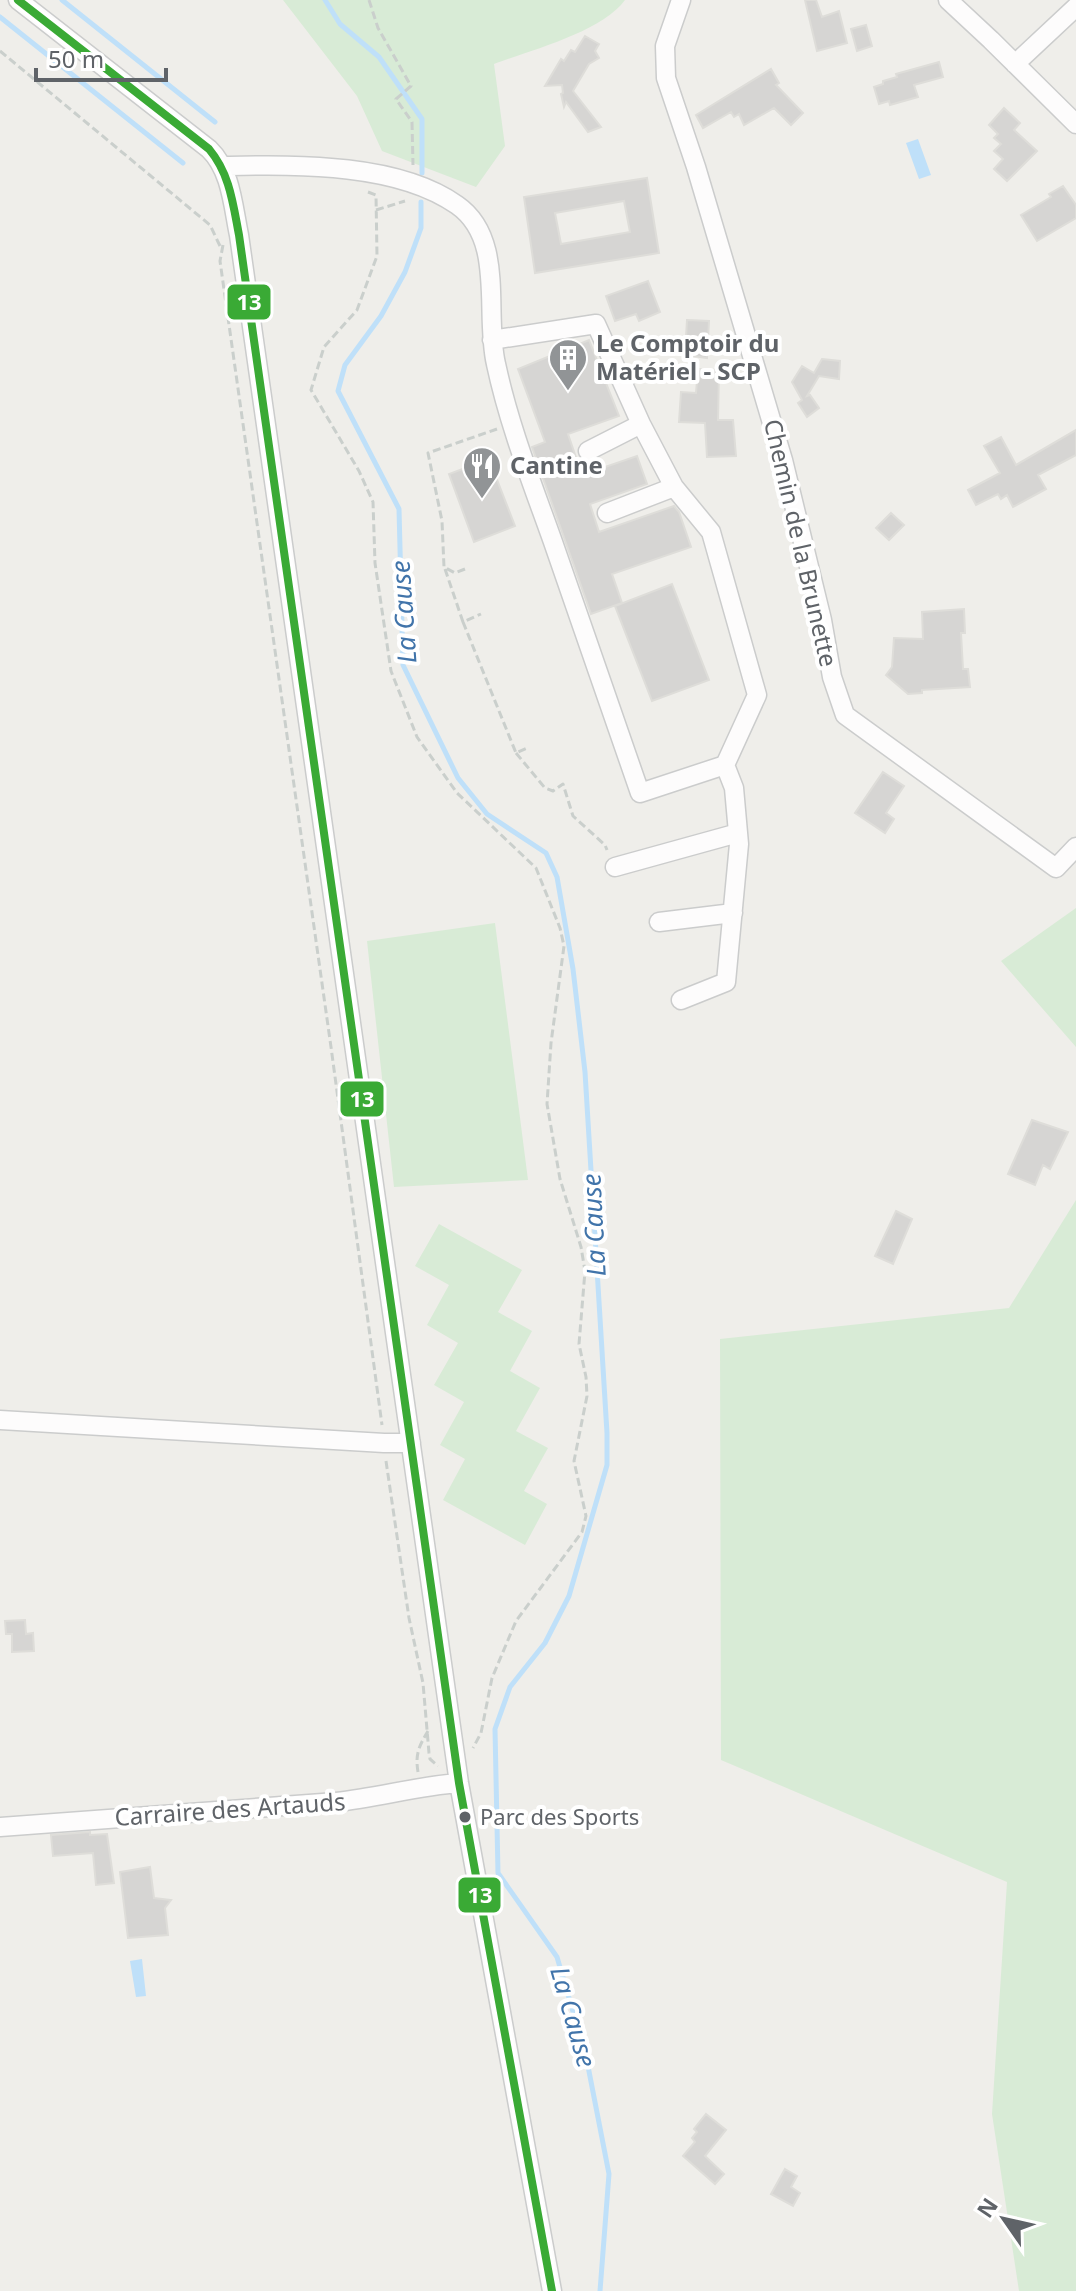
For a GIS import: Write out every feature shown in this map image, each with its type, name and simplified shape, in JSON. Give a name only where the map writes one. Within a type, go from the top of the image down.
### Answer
[{"type":"street","points":[[18,0],[209,149],[222,166],[230,189],[411,1443],[453,1783],[552,2291]]},
{"type":"street","name":"Chemin de la Brunette","points":[[681,0],[665,46],[666,78],[696,167],[783,460],[822,620],[832,677],[845,715],[1056,868],[1076,847]]},
{"type":"street","points":[[948,0],[1076,124]]},
{"type":"street","points":[[1015,64],[1076,7]]},
{"type":"street","points":[[222,166],[315,165],[352,170],[428,189],[458,205],[478,229],[486,247],[492,340],[513,429],[640,793],[725,765]]},
{"type":"street","points":[[492,340],[596,324],[641,424],[674,487],[711,532],[757,695],[725,765],[734,788],[739,844],[726,982],[681,1000]]},
{"type":"street","points":[[588,451],[641,424]]},
{"type":"street","points":[[607,513],[674,487]]},
{"type":"street","points":[[615,867],[738,833]]},
{"type":"street","points":[[659,922],[733,913]]},
{"type":"street","points":[[0,1420],[411,1443]]},
{"type":"street","name":"Carraire des Artauds","points":[[0,1827],[336,1802],[453,1783]]},
{"type":"path","points":[[369,0],[378,28],[411,86],[396,99],[412,122],[413,170]]},
{"type":"path","points":[[0,51],[210,225],[221,247],[220,261],[384,1443],[409,1618],[423,1683],[430,1759],[453,1783]]},
{"type":"path","points":[[363,189],[376,195],[377,256],[357,310],[324,347],[311,390],[359,471],[373,502],[375,563],[391,671],[417,737],[457,793],[536,868],[564,946],[551,1043],[547,1104],[560,1179],[581,1247],[585,1271],[579,1344],[587,1396],[574,1461],[586,1516],[582,1532],[516,1621],[492,1678],[481,1733],[472,1749]]},
{"type":"path","points":[[376,210],[413,198]]},
{"type":"path","points":[[221,247],[227,240],[239,235]]},
{"type":"path","points":[[513,429],[501,433],[497,428],[428,453],[442,521],[444,567],[516,753],[545,788],[553,791],[563,784],[573,816],[605,845],[615,867]]},
{"type":"path","points":[[444,567],[455,573],[465,569]]},
{"type":"path","points":[[463,622],[481,614]]},
{"type":"path","points":[[516,753],[527,748]]},
{"type":"path","points":[[422,1787],[416,1756],[428,1731]]},
{"type":"green space","points":[[283,0],[625,0],[600,22],[583,31],[494,64],[505,146],[476,187],[382,151],[357,96]]},
{"type":"green space","points":[[1076,908],[1076,1047],[1001,961]]},
{"type":"green space","points":[[495,923],[528,1180],[394,1187],[367,941]]},
{"type":"green space","points":[[1076,1200],[1076,2291],[1019,2291],[992,2114],[1007,1882],[721,1760],[720,1339],[1009,1308]]},
{"type":"green space","points":[[439,1224],[522,1270],[498,1312],[532,1331],[510,1371],[540,1388],[516,1431],[548,1448],[524,1491],[547,1504],[525,1545],[443,1500],[465,1459],[440,1445],[464,1402],[434,1385],[458,1343],[427,1325],[449,1285],[415,1266]]},
{"type":"water","points":[[918,139],[931,175],[919,179],[906,143]]},
{"type":"water","points":[[142,1959],[146,1996],[136,1997],[130,1961]]},
{"type":"building","points":[[805,0],[816,0],[822,17],[839,11],[847,43],[817,51]]},
{"type":"building","points":[[866,25],[872,46],[857,51],[851,29]]},
{"type":"building","points":[[585,36],[599,44],[595,51],[599,58],[589,64],[573,91],[601,127],[588,132],[566,102],[564,107],[562,85],[545,86],[561,59],[564,61],[571,50],[575,52]]},
{"type":"building","points":[[939,62],[943,77],[914,85],[918,97],[890,105],[889,101],[879,104],[874,87],[897,77],[896,74]]},
{"type":"building","points":[[771,69],[779,83],[776,85],[803,113],[791,125],[774,108],[744,125],[739,114],[734,117],[731,112],[703,128],[696,115]]},
{"type":"building","points":[[1004,108],[1020,123],[1014,130],[1037,151],[1007,181],[994,169],[1003,159],[994,151],[1001,144],[994,138],[998,134],[989,125]]},
{"type":"building","points":[[647,178],[659,253],[535,273],[524,197]],"holes":[[[624,201],[630,232],[561,244],[555,213]]]},
{"type":"building","points":[[1063,186],[1076,205],[1076,218],[1037,241],[1021,215]]},
{"type":"building","points":[[648,281],[660,312],[639,321],[636,314],[615,321],[606,296]]},
{"type":"building","points":[[687,320],[709,321],[707,358],[685,355]]},
{"type":"building","points":[[589,340],[619,416],[568,434],[582,475],[637,456],[647,484],[590,504],[599,532],[674,506],[691,547],[612,574],[622,603],[591,614],[532,447],[545,442],[518,369]]},
{"type":"building","points":[[822,359],[840,361],[839,379],[819,376],[807,396],[810,395],[819,408],[807,417],[798,403],[802,400],[792,382],[802,366],[814,373]]},
{"type":"building","points":[[698,369],[719,370],[718,420],[733,420],[736,456],[707,457],[705,423],[679,422],[681,392],[696,393]]},
{"type":"building","points":[[1076,430],[1076,455],[1038,475],[1046,489],[1013,507],[1007,495],[1001,499],[998,494],[976,505],[968,490],[1000,473],[984,446],[1001,437],[1016,465]]},
{"type":"building","name":"Cantine","points":[[489,459],[515,526],[474,542],[449,474]]},
{"type":"building","points":[[891,513],[904,525],[889,540],[876,528]]},
{"type":"building","points":[[672,584],[709,680],[652,701],[615,606]]},
{"type":"building","points":[[964,609],[965,633],[961,633],[963,669],[968,669],[970,687],[922,690],[922,693],[908,694],[886,675],[892,667],[894,638],[923,639],[922,612]]},
{"type":"building","points":[[883,772],[904,786],[886,813],[894,819],[885,833],[855,813]]},
{"type":"building","points":[[1032,1120],[1068,1132],[1050,1169],[1043,1165],[1035,1185],[1008,1174]]},
{"type":"building","points":[[896,1211],[912,1219],[893,1264],[875,1256]]},
{"type":"building","points":[[25,1620],[26,1634],[33,1633],[34,1651],[12,1652],[12,1634],[6,1634],[5,1621]]},
{"type":"building","points":[[90,1832],[90,1835],[107,1834],[114,1883],[96,1885],[93,1853],[53,1856],[51,1835]]},
{"type":"building","points":[[150,1867],[154,1898],[171,1900],[165,1908],[168,1935],[128,1938],[120,1872]]},
{"type":"building","points":[[706,2114],[726,2130],[705,2156],[724,2174],[715,2184],[683,2156],[695,2142],[692,2138],[697,2132],[694,2129]]},
{"type":"building","points":[[785,2169],[797,2176],[791,2187],[800,2193],[793,2206],[771,2194]]},
{"type":"waterway","points":[[62,0],[215,122]]},
{"type":"waterway","name":"La Cause","points":[[325,0],[340,24],[379,57],[422,119],[422,173]]},
{"type":"waterway","points":[[0,17],[183,163]]},
{"type":"waterway","name":"La Cause","points":[[421,202],[421,228],[405,272],[381,316],[345,365],[338,391],[399,509],[403,665],[458,778],[487,814],[546,853],[557,877],[573,969],[585,1072],[607,1465],[569,1596],[545,1643],[510,1687],[495,1729],[498,1873],[557,1957],[586,2056],[609,2174],[600,2291]]},
{"type":"transit line","name":"13","points":[[18,0],[209,149],[222,169],[232,201],[459,1783],[552,2291]]},
{"type":"place","name":"Le Comptoir du Matériel - SCP","points":[[568,392]]},
{"type":"place","name":"Cantine","points":[[482,500]]},
{"type":"place","name":"Parc des Sports","points":[[465,1817]]}]
